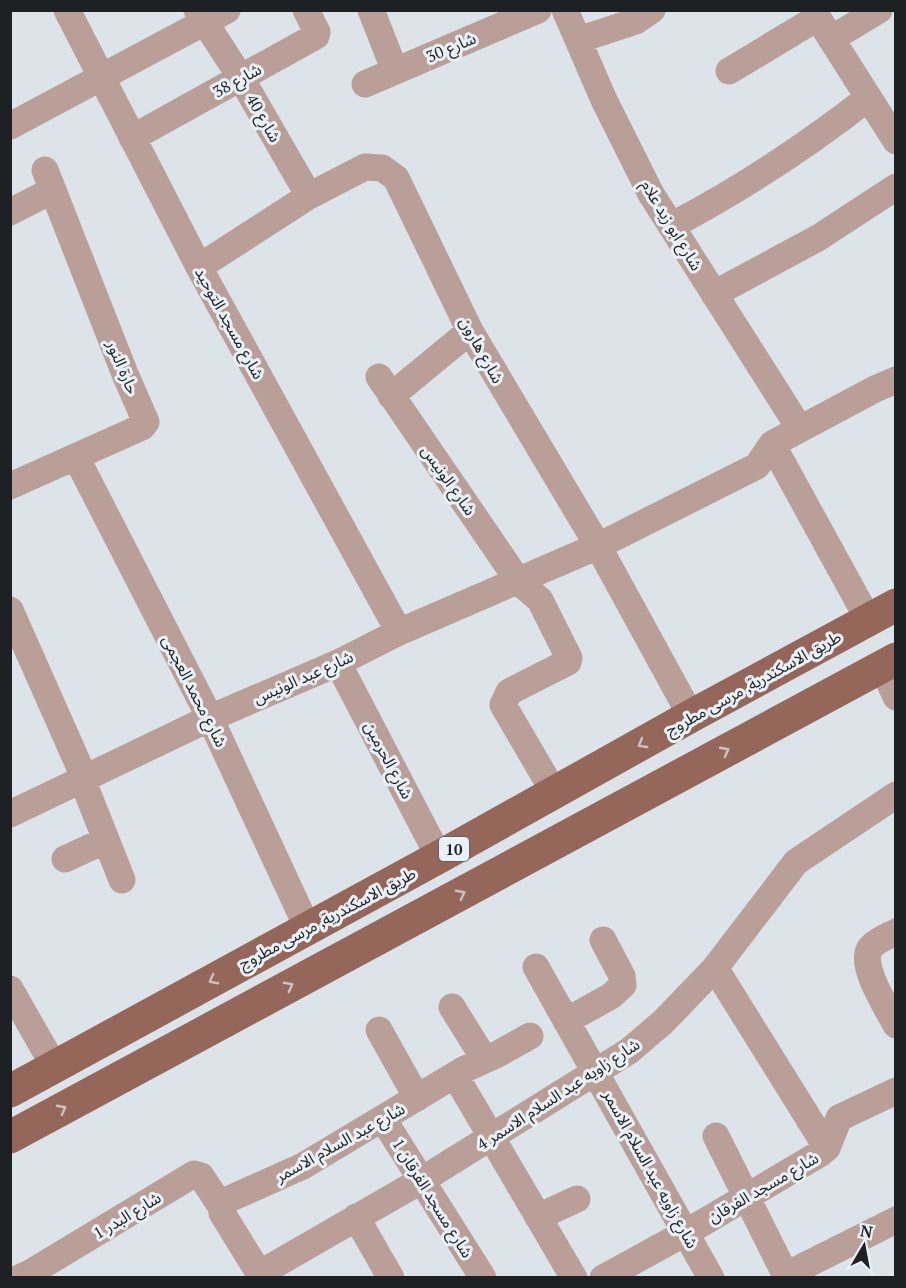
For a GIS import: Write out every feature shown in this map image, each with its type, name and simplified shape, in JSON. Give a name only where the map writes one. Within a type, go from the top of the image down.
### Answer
[{"type":"main road","name":"طريق الاسكندرية, مرسى مطروح","points":[[10,1091],[555,794],[691,716],[882,612]]},
{"type":"main road","points":[[10,1137],[889,663]]},
{"type":"street","name":"شارع مسجد التوحيد","points":[[67,10],[199,267],[399,632]]},
{"type":"street","name":"شارع 38","points":[[132,138],[317,36],[306,10]]},
{"type":"street","points":[[371,10],[395,71]]},
{"type":"street","name":"شارع 30","points":[[364,84],[538,10]]},
{"type":"street","name":"شارع ابو زيد علام","points":[[565,10],[604,100],[651,194],[800,429]]},
{"type":"street","points":[[578,40],[636,21],[652,10]]},
{"type":"street","points":[[729,71],[820,22],[879,10]]},
{"type":"street","points":[[10,126],[102,77],[209,14]]},
{"type":"street","name":"شارع 40","points":[[209,14],[241,78],[309,196]]},
{"type":"street","points":[[820,22],[896,141]]},
{"type":"street","points":[[671,226],[774,168],[868,98]]},
{"type":"street","name":"شارع هارون","points":[[199,267],[309,196],[365,167],[382,168],[390,172],[396,178],[470,331],[598,546],[691,716]]},
{"type":"street","name":"حارة النور","points":[[10,212],[49,180],[146,422],[142,427],[10,486]]},
{"type":"street","points":[[714,294],[818,238],[896,187]]},
{"type":"street","name":"شارع الونيس","points":[[470,331],[385,386],[519,582],[540,600],[569,660],[509,692],[503,705],[555,794]]},
{"type":"street","points":[[882,612],[772,444],[896,380]]},
{"type":"street","name":"شارع عبد الونيس","points":[[10,814],[210,718],[338,663],[399,632],[598,546],[757,466],[772,444]]},
{"type":"street","name":"شارع محمد العجمى","points":[[76,457],[210,718],[308,929]]},
{"type":"street","points":[[10,610],[80,768],[82,779],[122,880]]},
{"type":"street","name":"شارع الحرمين","points":[[338,663],[440,857]]},
{"type":"street","points":[[889,663],[896,697]]},
{"type":"street","name":"شارع زاويه عبد السلام الاسمر 4","points":[[261,1276],[356,1217],[422,1180],[629,1051],[663,1022],[715,968],[796,862],[896,795]]},
{"type":"street","points":[[65,858],[106,840]]},
{"type":"street","points":[[896,932],[871,947],[866,958],[868,970],[896,1025]]},
{"type":"street","points":[[566,1021],[611,996],[623,985],[622,976],[603,940]]},
{"type":"street","name":"شارع زاويه عبد السلام الاسمر","points":[[536,967],[711,1278]]},
{"type":"street","name":"شارع مسجد الفرقان","points":[[715,968],[827,1148]]},
{"type":"street","points":[[10,989],[54,1066]]},
{"type":"street","points":[[452,1007],[485,1060]]},
{"type":"street","points":[[379,1030],[417,1098]]},
{"type":"street","name":"شارع عبد السلام الاسمر","points":[[222,1208],[226,1200],[303,1166],[454,1075],[530,1036]]},
{"type":"street","points":[[454,1075],[574,1278]]},
{"type":"street","name":"شارع مسجد الفرقان","points":[[605,1277],[687,1232],[827,1148],[839,1118],[896,1091]]},
{"type":"street","name":"شارع مسجد الفرقان 1","points":[[383,1119],[483,1278]]},
{"type":"street","points":[[716,1136],[787,1276],[896,1220]]},
{"type":"street","name":"شارع البدر 1","points":[[27,1276],[194,1174],[201,1176],[222,1208]]},
{"type":"street","points":[[538,1217],[577,1199]]},
{"type":"street","points":[[222,1208],[222,1213],[261,1276]]},
{"type":"street","points":[[356,1217],[391,1278]]}]
